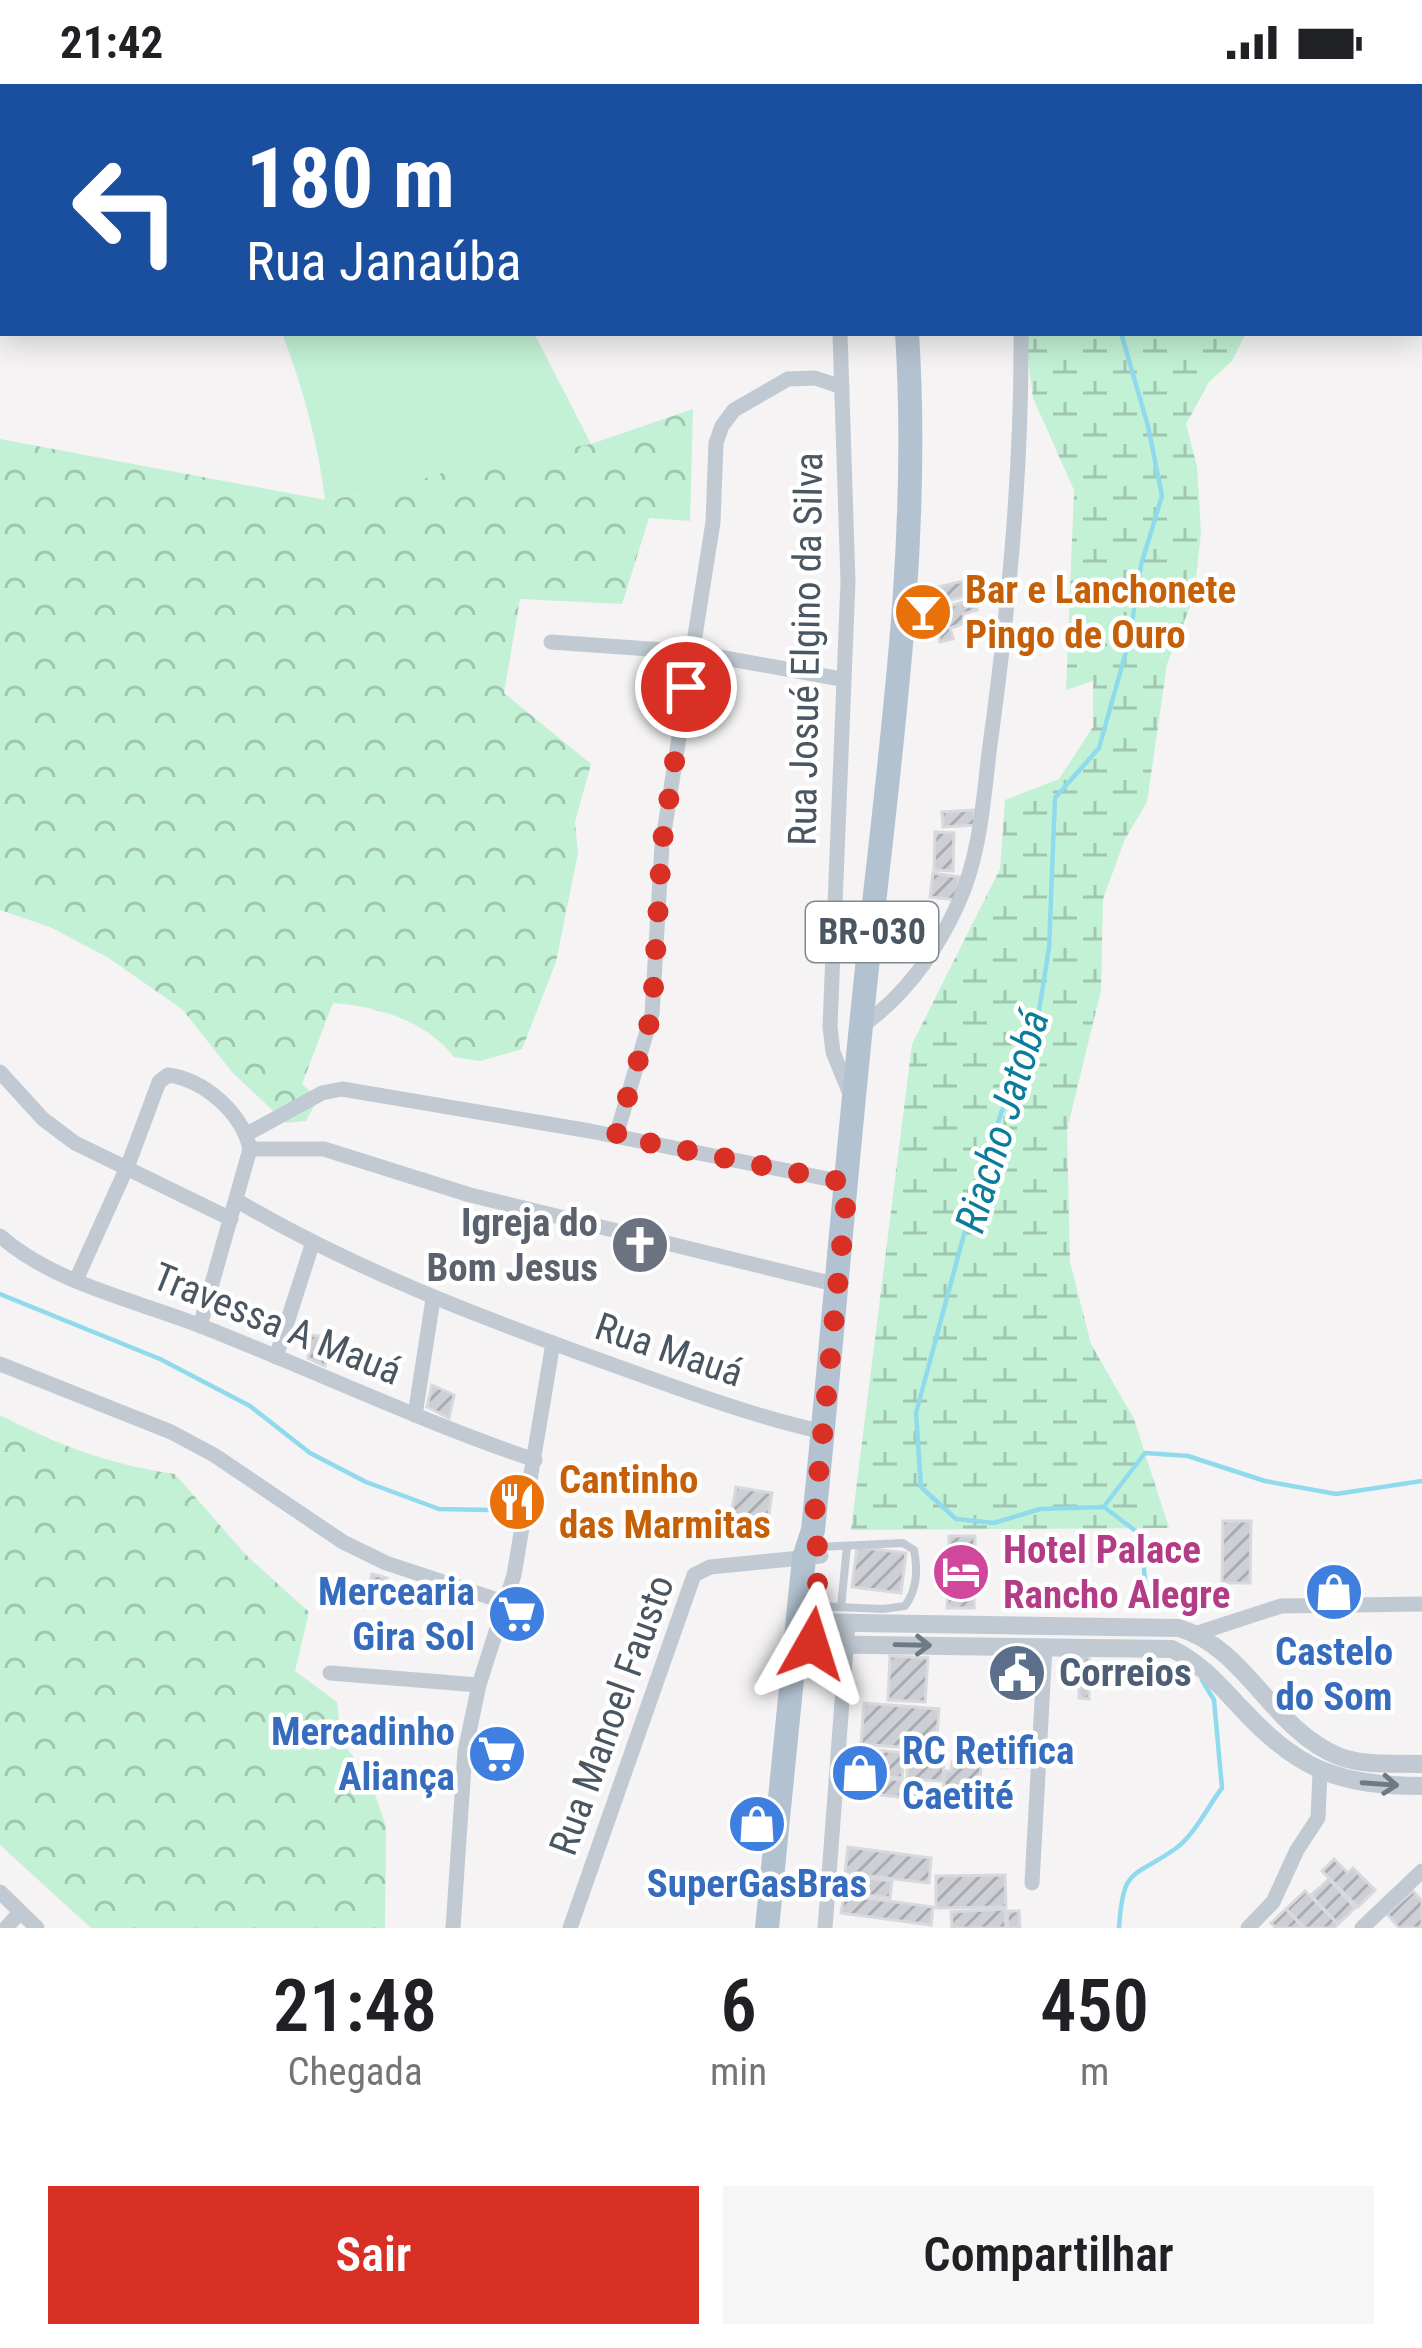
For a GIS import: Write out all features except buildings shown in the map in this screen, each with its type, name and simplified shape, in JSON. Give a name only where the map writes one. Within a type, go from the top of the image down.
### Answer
[{"type":"main road","name":"BR-030","points":[[783,1928],[818,1624],[814,1548],[823,1432],[886,818],[908,551],[907,336]]},
{"type":"main road","name":"BR-030","points":[[767,1928],[818,1624]]},
{"type":"street","name":"Rua Josué Elgino da Silva","points":[[840,336],[848,582],[830,1028],[833,1052],[855,1106]]},
{"type":"street","points":[[861,1027],[891,1005],[912,981],[957,907],[981,836],[1008,615],[1022,336]]},
{"type":"street","points":[[616,1136],[652,1014],[662,844],[713,522],[716,443],[734,410],[788,379],[815,378],[842,387]]},
{"type":"street","points":[[551,641],[692,652],[841,679]]},
{"type":"street","points":[[0,1072],[75,1143],[231,1219]]},
{"type":"street","points":[[76,1280],[128,1166],[155,1090],[168,1075],[182,1078],[227,1107],[248,1142],[200,1326]]},
{"type":"street","points":[[248,1142],[322,1093],[342,1089],[616,1136],[848,1183]]},
{"type":"street","points":[[248,1142],[324,1149],[470,1195],[838,1285]]},
{"type":"street","name":"Rua Mauá","points":[[236,1200],[312,1245],[433,1299],[740,1410],[823,1432]]},
{"type":"street","name":"Travessa A Mauá","points":[[0,1236],[30,1258],[76,1280],[535,1460]]},
{"type":"street","points":[[276,1357],[312,1245]]},
{"type":"street","points":[[415,1415],[433,1299]]},
{"type":"street","points":[[453,1928],[461,1783],[479,1685],[507,1603],[553,1343]]},
{"type":"street","points":[[0,1364],[171,1432],[214,1455],[343,1542],[386,1563],[507,1603]]},
{"type":"street","name":"Rua Manoel Fausto","points":[[570,1928],[694,1575],[710,1567],[814,1548]]},
{"type":"street","points":[[1198,1634],[1241,1616],[1297,1604],[1422,1604]]},
{"type":"street","points":[[818,1624],[1167,1627],[1198,1634],[1233,1663],[1278,1714],[1323,1748],[1359,1761],[1422,1764]]},
{"type":"street","points":[[818,1624],[847,1643],[1172,1649],[1198,1664],[1279,1747],[1320,1773],[1360,1783],[1422,1786]]},
{"type":"street","points":[[818,1624],[847,1643]]},
{"type":"street","points":[[1018,1624],[1020,1646]]},
{"type":"street","points":[[824,1928],[847,1643]]},
{"type":"street","points":[[1032,1883],[1045,1647]]},
{"type":"street","points":[[329,1673],[479,1685]]},
{"type":"street","points":[[1248,1928],[1273,1902],[1318,1818],[1320,1773]]},
{"type":"street","points":[[1362,1928],[1419,1880]]},
{"type":"street","points":[[0,1892],[38,1928]]},
{"type":"street","points":[[6,1928],[20,1912]]},
{"type":"lane","points":[[814,1548],[903,1543],[914,1550],[914,1594],[904,1606],[818,1624]]},
{"type":"lane","points":[[818,1624],[848,1546]]},
{"type":"lane","points":[[1172,1649],[1198,1634]]},
{"type":"green space","points":[[283,336],[536,336],[591,444],[464,466],[388,490],[325,500],[297,374]]},
{"type":"green space","points":[[1025,336],[1244,336],[1232,361],[1209,382],[1186,424],[1197,467],[1201,532],[1194,597],[1167,664],[1147,802],[1125,839],[1103,899],[1101,990],[1067,1130],[1070,1262],[1091,1344],[1134,1419],[1169,1528],[851,1530],[912,1044],[1000,869],[1005,800],[1059,779],[1093,727],[1093,681],[1066,690],[1074,490],[1033,398]]},
{"type":"green space","points":[[693,409],[690,521],[649,518],[622,604],[520,599],[504,693],[591,764],[575,822],[578,853],[556,962],[522,1049],[480,1061],[454,1057],[430,1034],[400,1018],[333,1003],[302,1084],[318,1099],[306,1121],[286,1123],[232,1072],[182,1009],[107,957],[50,927],[0,910],[0,439],[326,500],[388,490],[464,466],[591,444]]},
{"type":"green space","points":[[0,1415],[85,1452],[175,1474],[246,1555],[309,1612],[295,1671],[337,1702],[341,1740],[370,1779],[386,1827],[385,1928],[91,1928],[0,1845]]},
{"type":"waterway","name":"Riacho Jatobá","points":[[1122,336],[1162,496],[1141,565],[1129,641],[1099,748],[1055,798],[1049,948],[1035,1036],[1001,1113],[916,1413],[921,1487],[956,1519],[994,1523],[1040,1509],[1104,1507],[1141,1535],[1146,1592]]},
{"type":"waterway","points":[[0,1294],[160,1359],[250,1406],[310,1453],[366,1482],[439,1509],[491,1510]]},
{"type":"waterway","points":[[1105,1505],[1145,1453],[1188,1456],[1265,1481],[1336,1494],[1422,1481]]},
{"type":"waterway","name":"Riacho Jatobá","points":[[1119,1928],[1123,1894],[1132,1876],[1182,1843],[1222,1788],[1214,1700],[1202,1680]]},
{"type":"place","name":"Bar e Lanchonete Pingo de Ouro","points":[[923,612]]},
{"type":"place","name":"Igreja do Bom Jesus","points":[[640,1245]]},
{"type":"place","name":"Cantinho das Marmitas","points":[[517,1502]]},
{"type":"place","name":"Hotel Palace Rancho Alegre","points":[[961,1572]]},
{"type":"place","name":"Castelo do Som","points":[[1334,1592]]},
{"type":"place","name":"Mercearia Gira Sol","points":[[517,1614]]},
{"type":"place","name":"Correios","points":[[1017,1673]]},
{"type":"place","name":"Mercadinho Aliança","points":[[497,1754]]},
{"type":"place","name":"RC Retifica Caetité","points":[[860,1773]]},
{"type":"place","name":"SuperGasBras","points":[[757,1824]]},
{"type":"route","points":[[686,687],[662,844],[652,1014],[616,1136],[848,1183],[813,1530],[820,1556],[812,1644]]}]
